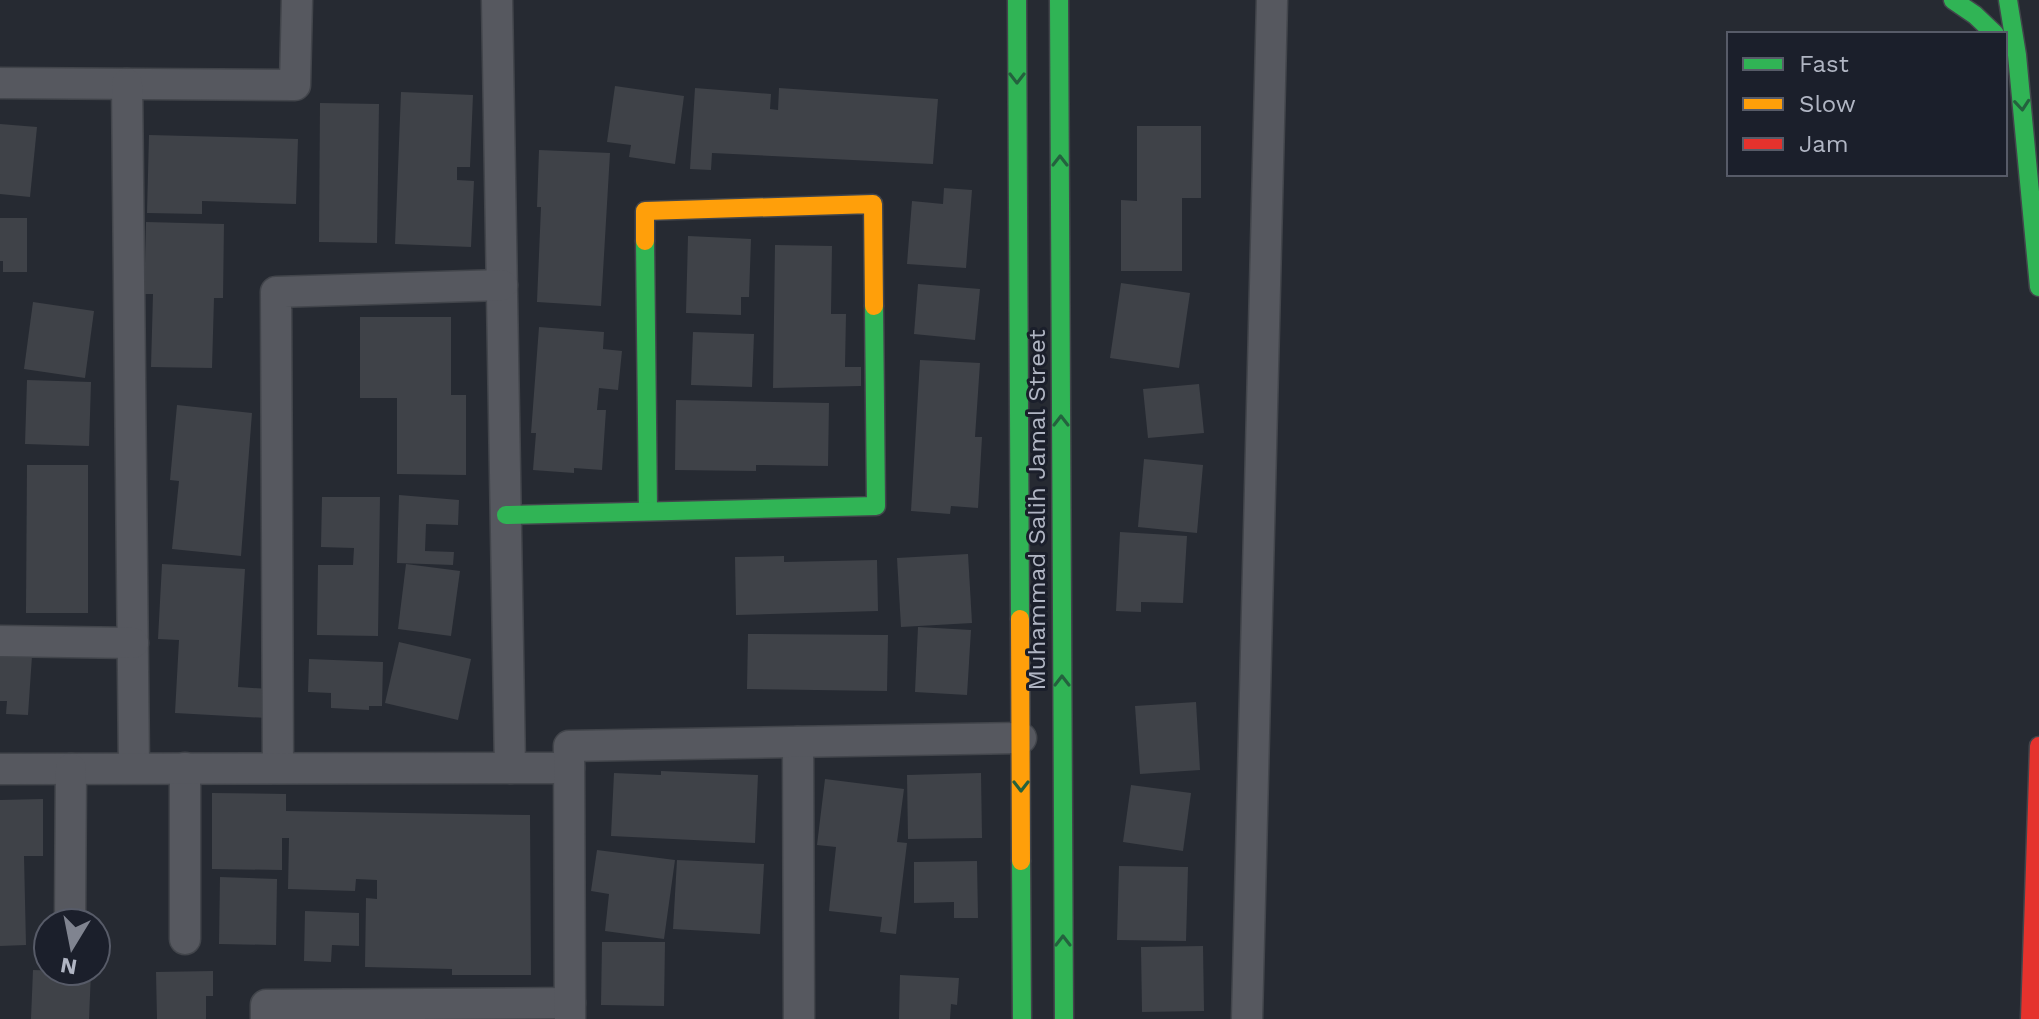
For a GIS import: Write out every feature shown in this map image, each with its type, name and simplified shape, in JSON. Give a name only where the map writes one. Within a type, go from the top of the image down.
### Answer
[{"type":"street","points":[[0,83],[295,85],[297,0]]},
{"type":"street","points":[[497,0],[510,768]]},
{"type":"street","name":"Muhammad Salih Jamal Street","points":[[1017,0],[1022,1019]]},
{"type":"street","name":"Muhammad Salih Jamal Street","points":[[1059,0],[1064,1019]]},
{"type":"street","points":[[1247,1019],[1272,0]]},
{"type":"street","points":[[1953,0],[1993,32]]},
{"type":"street","points":[[2008,0],[2039,287]]},
{"type":"street","points":[[127,84],[134,768]]},
{"type":"street","points":[[506,515],[876,506],[873,204],[645,211],[648,511]]},
{"type":"street","points":[[278,768],[276,292],[502,285]]},
{"type":"street","points":[[0,641],[133,643]]},
{"type":"street","points":[[266,1019],[266,1005],[570,1011],[569,746],[1021,738]]},
{"type":"street","points":[[798,742],[799,1019]]},
{"type":"street","points":[[2030,1019],[2039,746]]},
{"type":"street","points":[[185,768],[185,939]]},
{"type":"street","points":[[0,769],[569,768]]},
{"type":"street","points":[[70,907],[71,769]]},
{"type":"building","points":[[615,86],[684,96],[675,164],[629,157],[631,145],[607,142]]},
{"type":"building","points":[[695,88],[771,94],[770,109],[778,110],[779,88],[938,99],[933,164],[712,153],[711,170],[690,169]]},
{"type":"building","points":[[401,92],[473,95],[470,167],[457,167],[457,180],[474,181],[471,247],[395,244]]},
{"type":"building","points":[[320,103],[379,104],[377,243],[319,242]]},
{"type":"building","points":[[0,124],[37,127],[30,197],[0,194]]},
{"type":"building","points":[[1137,126],[1201,126],[1201,198],[1182,198],[1182,271],[1121,271],[1121,200],[1137,201]]},
{"type":"building","points":[[149,135],[298,139],[296,204],[202,201],[202,214],[147,213]]},
{"type":"building","points":[[539,150],[610,153],[601,306],[537,302],[541,207],[537,207]]},
{"type":"building","points":[[944,188],[972,190],[966,268],[907,264],[912,201],[943,204]]},
{"type":"building","points":[[0,218],[27,218],[27,272],[3,272]]},
{"type":"building","points":[[146,222],[224,224],[223,298],[214,298],[212,368],[151,367],[153,294],[132,294],[132,263],[145,263]]},
{"type":"building","points":[[688,236],[751,239],[749,297],[741,297],[741,315],[686,313]]},
{"type":"building","points":[[775,245],[832,246],[831,314],[846,314],[845,367],[861,367],[861,386],[773,388]]},
{"type":"building","points":[[1121,283],[1190,293],[1179,368],[1110,358]]},
{"type":"building","points":[[918,284],[980,289],[975,340],[914,334]]},
{"type":"building","points":[[33,302],[94,311],[85,378],[24,369]]},
{"type":"building","points":[[360,317],[451,317],[451,395],[466,395],[466,475],[397,474],[397,398],[360,398]]},
{"type":"building","points":[[539,327],[604,332],[603,349],[622,351],[618,390],[599,388],[597,410],[606,410],[602,470],[574,468],[574,473],[533,470],[536,433],[531,433]]},
{"type":"building","points":[[693,332],[754,334],[752,387],[691,385]]},
{"type":"building","points":[[920,360],[980,363],[975,437],[982,437],[978,508],[951,506],[950,514],[911,511]]},
{"type":"building","points":[[27,380],[91,382],[89,446],[25,444]]},
{"type":"building","points":[[1199,384],[1204,433],[1148,438],[1143,389]]},
{"type":"building","points":[[676,400],[829,403],[828,466],[756,465],[756,471],[675,470]]},
{"type":"building","points":[[177,405],[252,413],[241,556],[172,549],[179,481],[170,480]]},
{"type":"building","points":[[1144,459],[1203,465],[1197,533],[1138,527]]},
{"type":"building","points":[[27,465],[88,465],[88,613],[26,613]]},
{"type":"building","points":[[399,495],[459,500],[458,525],[426,524],[425,551],[454,552],[453,565],[397,563]]},
{"type":"building","points":[[322,497],[380,497],[378,636],[317,635],[318,565],[353,565],[354,548],[321,547]]},
{"type":"building","points":[[1120,532],[1187,536],[1183,603],[1141,602],[1141,612],[1116,611]]},
{"type":"building","points":[[968,554],[972,623],[901,627],[897,558]]},
{"type":"building","points":[[784,556],[784,562],[877,560],[878,611],[736,615],[735,557]]},
{"type":"building","points":[[162,564],[245,569],[238,687],[269,689],[267,718],[175,713],[179,640],[158,639]]},
{"type":"building","points":[[406,564],[460,571],[451,636],[398,629]]},
{"type":"building","points":[[918,627],[971,630],[967,695],[915,692]]},
{"type":"building","points":[[748,634],[888,635],[887,691],[747,689]]},
{"type":"building","points":[[399,642],[471,659],[458,720],[385,703]]},
{"type":"building","points":[[0,654],[32,656],[28,715],[6,714],[7,701],[0,701]]},
{"type":"building","points":[[309,659],[383,662],[382,706],[369,706],[369,710],[331,708],[331,693],[308,692]]},
{"type":"building","points":[[1196,702],[1200,770],[1140,774],[1135,706]]},
{"type":"building","points":[[661,771],[758,775],[755,843],[611,836],[614,773],[661,775]]},
{"type":"building","points":[[981,773],[982,838],[908,839],[907,775]]},
{"type":"building","points":[[825,779],[904,789],[897,842],[907,843],[896,934],[880,932],[882,917],[829,911],[836,847],[817,845]]},
{"type":"building","points":[[1131,785],[1191,793],[1183,851],[1123,842]]},
{"type":"building","points":[[212,793],[286,794],[286,811],[530,815],[531,975],[452,975],[452,969],[365,967],[366,898],[377,899],[377,880],[356,879],[355,891],[288,889],[289,838],[282,838],[282,870],[212,869]]},
{"type":"building","points":[[43,799],[43,856],[24,856],[26,945],[0,946],[0,800]]},
{"type":"building","points":[[597,850],[675,860],[664,939],[605,931],[609,894],[591,891]]},
{"type":"building","points":[[677,860],[764,864],[760,934],[673,929]]},
{"type":"building","points":[[977,861],[978,918],[954,918],[954,902],[914,903],[914,862]]},
{"type":"building","points":[[1119,866],[1188,867],[1186,941],[1117,940]]},
{"type":"building","points":[[220,877],[277,879],[276,945],[219,944]]},
{"type":"building","points":[[305,911],[359,913],[359,946],[332,945],[331,962],[304,961]]},
{"type":"building","points":[[602,942],[665,942],[664,1006],[601,1005]]},
{"type":"building","points":[[1203,946],[1204,1011],[1142,1012],[1141,947]]},
{"type":"building","points":[[213,971],[213,996],[206,996],[206,1019],[157,1019],[156,972]]},
{"type":"building","points":[[900,975],[959,978],[957,1005],[951,1004],[950,1019],[899,1019]]},
{"type":"building","points":[[32,987],[90,987],[89,1019],[31,1019]]},
{"type":"traffic: fast","points":[[1017,0],[1020,619]]},
{"type":"traffic: fast","points":[[1059,0],[1064,1019]]},
{"type":"traffic: fast","points":[[1953,0],[1993,32]]},
{"type":"traffic: fast","points":[[2008,0],[2017,55],[2039,287]]},
{"type":"traffic: fast","points":[[645,241],[648,511]]},
{"type":"traffic: fast","points":[[506,515],[876,506],[874,306]]},
{"type":"traffic: fast","points":[[1021,861],[1022,1019]]},
{"type":"traffic: slow","points":[[645,241],[645,211],[873,204],[874,306]]},
{"type":"traffic: slow","points":[[1020,619],[1021,861]]},
{"type":"traffic: jam","points":[[2030,1019],[2039,746]]}]
